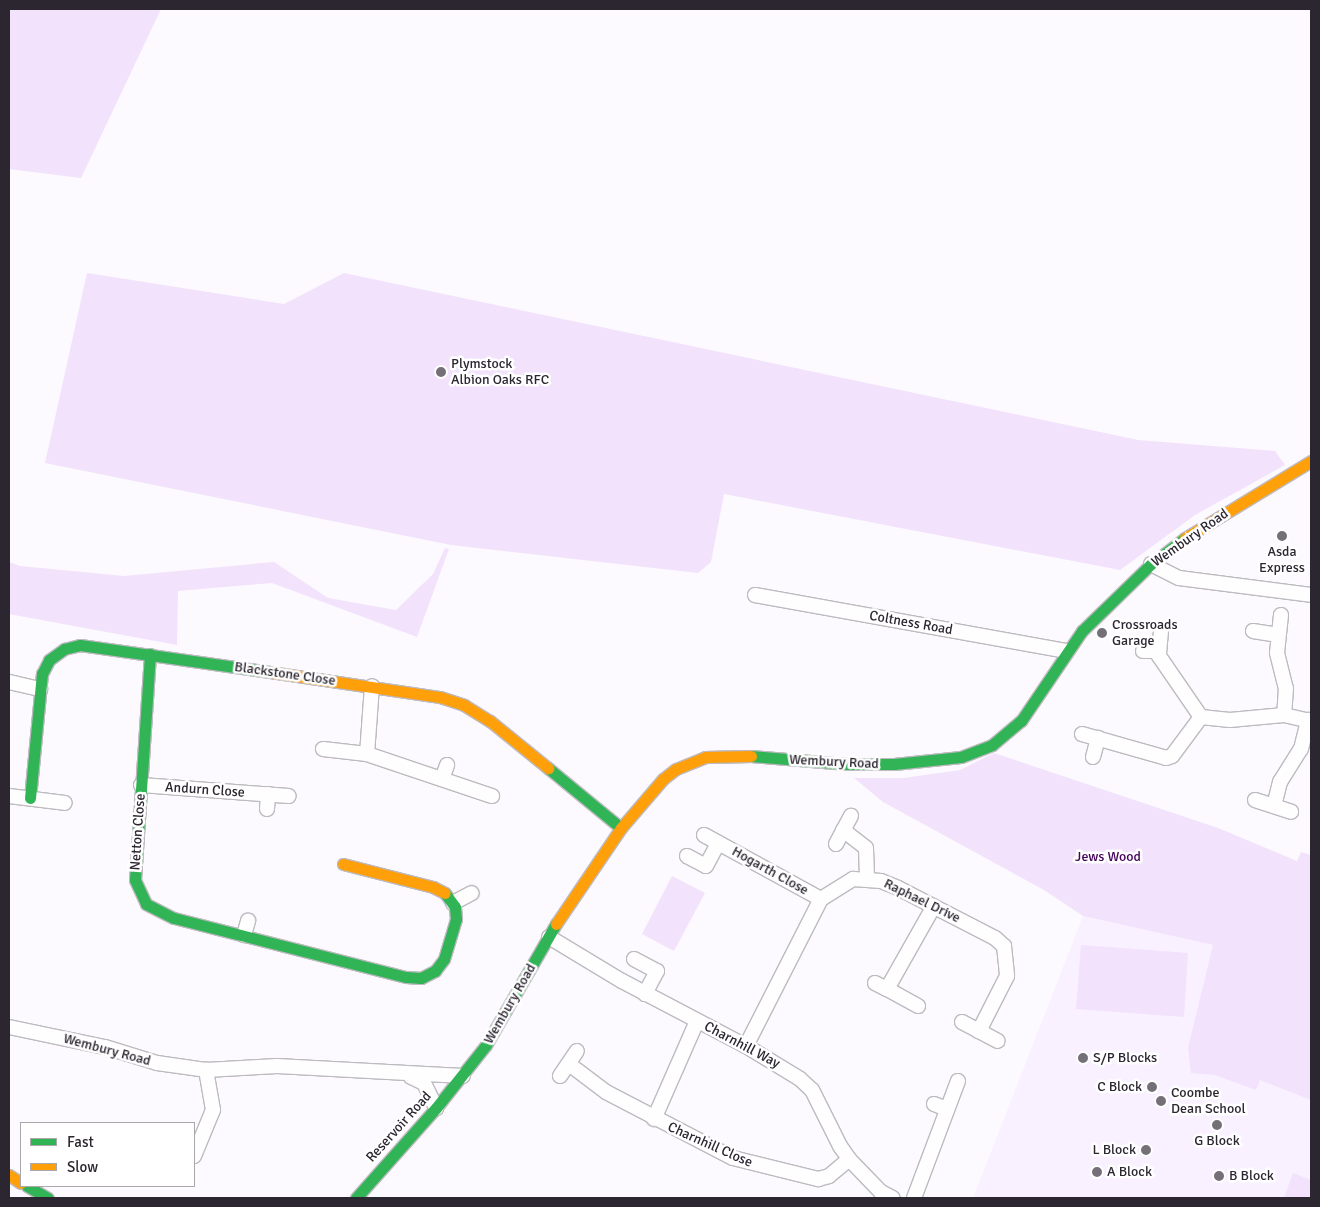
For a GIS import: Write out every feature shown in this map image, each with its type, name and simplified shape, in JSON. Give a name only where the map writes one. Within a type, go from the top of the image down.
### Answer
[{"type":"street","name":"Wembury Road","points":[[9,1028],[105,1047],[157,1063],[206,1070],[277,1066],[405,1075],[463,1076],[512,1004],[549,937],[622,828],[663,779],[676,769],[705,757],[748,756],[847,764],[894,764],[961,757],[974,753],[1005,736],[1021,721],[1067,651],[1110,602],[1152,564],[1187,536],[1311,461]]},
{"type":"street","points":[[1152,564],[1179,578],[1311,595]]},
{"type":"street","name":"Coltness Road","points":[[755,595],[1067,651]]},
{"type":"street","points":[[1281,615],[1277,635],[1277,652],[1286,688],[1284,715]]},
{"type":"street","points":[[1161,630],[1158,651],[1201,717]]},
{"type":"street","points":[[1253,632],[1277,635]]},
{"type":"street","name":"Blackstone Close","points":[[30,798],[42,674],[50,660],[64,649],[80,645],[372,686],[440,697],[464,705],[520,744],[622,828]]},
{"type":"street","points":[[1143,651],[1158,651]]},
{"type":"street","name":"Netton Close","points":[[150,654],[135,880],[139,894],[158,912],[421,978],[436,971],[444,959],[456,919],[452,903]]},
{"type":"street","points":[[9,682],[40,689]]},
{"type":"street","points":[[367,754],[372,686]]},
{"type":"street","points":[[1201,717],[1230,720],[1284,715],[1310,721],[1301,749],[1280,782],[1274,806]]},
{"type":"street","points":[[1082,734],[1166,758],[1172,756],[1201,717]]},
{"type":"street","points":[[1093,757],[1098,738]]},
{"type":"street","points":[[322,749],[367,754],[492,796]]},
{"type":"street","points":[[442,780],[447,765]]},
{"type":"street","name":"Andurn Close","points":[[142,785],[289,796]]},
{"type":"street","points":[[267,809],[268,794]]},
{"type":"street","points":[[9,796],[66,803]]},
{"type":"street","points":[[1255,800],[1291,812]]},
{"type":"street","points":[[836,844],[851,816]]},
{"type":"street","points":[[843,830],[866,848],[867,879]]},
{"type":"street","name":"Hogarth Close","points":[[704,835],[821,899]]},
{"type":"street","name":"Hogarth Close","points":[[687,856],[706,866],[718,843]]},
{"type":"street","points":[[342,864],[359,874],[433,886],[447,894],[452,903],[472,893]]},
{"type":"street","name":"Raphael Drive","points":[[746,1046],[821,899],[846,882],[867,879],[881,881],[934,906],[995,938],[1004,946],[1007,976],[979,1031]]},
{"type":"street","points":[[918,1006],[881,986],[934,906]]},
{"type":"street","points":[[244,935],[248,921]]},
{"type":"street","name":"Charnhill Way","points":[[549,937],[645,994],[787,1069],[812,1090],[849,1159],[881,1192],[893,1198]]},
{"type":"street","points":[[634,958],[657,971],[645,994]]},
{"type":"street","name":"Charnhill Close","points":[[654,1119],[696,1021]]},
{"type":"street","points":[[962,1022],[998,1041]]},
{"type":"street","points":[[560,1076],[577,1051]]},
{"type":"street","name":"Charnhill Close","points":[[569,1064],[606,1092],[654,1119],[733,1158],[818,1179],[829,1176],[849,1159]]},
{"type":"street","points":[[195,1154],[214,1110],[206,1070]]},
{"type":"street","name":"Wembury Road","points":[[405,1075],[424,1083],[436,1108]]},
{"type":"street","name":"Reservoir Road","points":[[356,1198],[463,1076]]},
{"type":"street","points":[[914,1198],[940,1107],[958,1081]]},
{"type":"street","points":[[9,1175],[20,1182]]},
{"type":"street","points":[[29,1187],[48,1198]]},
{"type":"shaded area","name":"Coombe Dean School","points":[[1083,916],[1226,948],[1311,978],[1311,1198],[973,1198]]},
{"type":"green space","points":[[9,9],[161,9],[81,178],[9,169]]},
{"type":"green space","name":"Plymstock Albion Oaks RFC","points":[[87,273],[284,304],[344,273],[1138,440],[1275,451],[1285,465],[1195,515],[1120,570],[724,494],[711,562],[698,573],[451,545],[45,463]]},
{"type":"green space","points":[[445,548],[449,549],[417,637],[272,583],[178,591],[177,645],[9,614],[9,562],[20,566],[124,576],[274,562],[328,598],[396,610],[433,574]]},
{"type":"green space","name":"Jews Wood","points":[[994,753],[1218,828],[1297,861],[1301,852],[1311,855],[1311,1100],[1260,1080],[1256,1090],[1215,1075],[1191,1073],[1188,1048],[1213,945],[1083,916],[1044,890],[883,802],[854,778],[904,778],[960,770]]},
{"type":"green space","points":[[672,876],[705,893],[674,951],[642,934]]},
{"type":"green space","points":[[1081,945],[1188,953],[1184,1017],[1076,1009]]},
{"type":"green space","points":[[1293,1173],[1311,1180],[1311,1198],[1284,1198]]},
{"type":"traffic: fast","points":[[751,756],[847,764],[894,764],[961,757],[992,745],[1021,721],[1082,631],[1151,564],[1185,538]]},
{"type":"traffic: fast","points":[[30,798],[42,674],[49,660],[64,649],[80,645],[270,672]]},
{"type":"traffic: fast","points":[[150,654],[135,880],[146,904],[174,918],[406,977],[421,978],[435,971],[444,959],[456,919],[455,907],[445,893]]},
{"type":"traffic: fast","points":[[548,768],[621,828]]},
{"type":"traffic: fast","points":[[356,1198],[436,1108],[486,1045],[556,924]]},
{"type":"traffic: fast","points":[[29,1187],[48,1198]]},
{"type":"traffic: slow","points":[[1185,538],[1311,461]]},
{"type":"traffic: slow","points":[[270,672],[440,697],[464,705],[490,721],[548,768]]},
{"type":"traffic: slow","points":[[556,924],[621,828],[663,779],[676,769],[705,757],[751,756]]},
{"type":"traffic: slow","points":[[343,864],[433,887],[445,893]]},
{"type":"traffic: slow","points":[[9,1175],[20,1182]]},
{"type":"place","name":"Plymstock Albion Oaks RFC","points":[[441,372]]},
{"type":"place","name":"Asda Express","points":[[1282,536]]},
{"type":"place","name":"Crossroads Garage","points":[[1102,633]]},
{"type":"place","name":"S/P Blocks","points":[[1083,1058]]},
{"type":"place","name":"C Block","points":[[1152,1087]]},
{"type":"place","name":"Coombe Dean School","points":[[1161,1101]]},
{"type":"place","name":"G Block","points":[[1217,1125]]},
{"type":"place","name":"L Block","points":[[1146,1150]]},
{"type":"place","name":"A Block","points":[[1097,1172]]},
{"type":"place","name":"B Block","points":[[1219,1176]]}]
